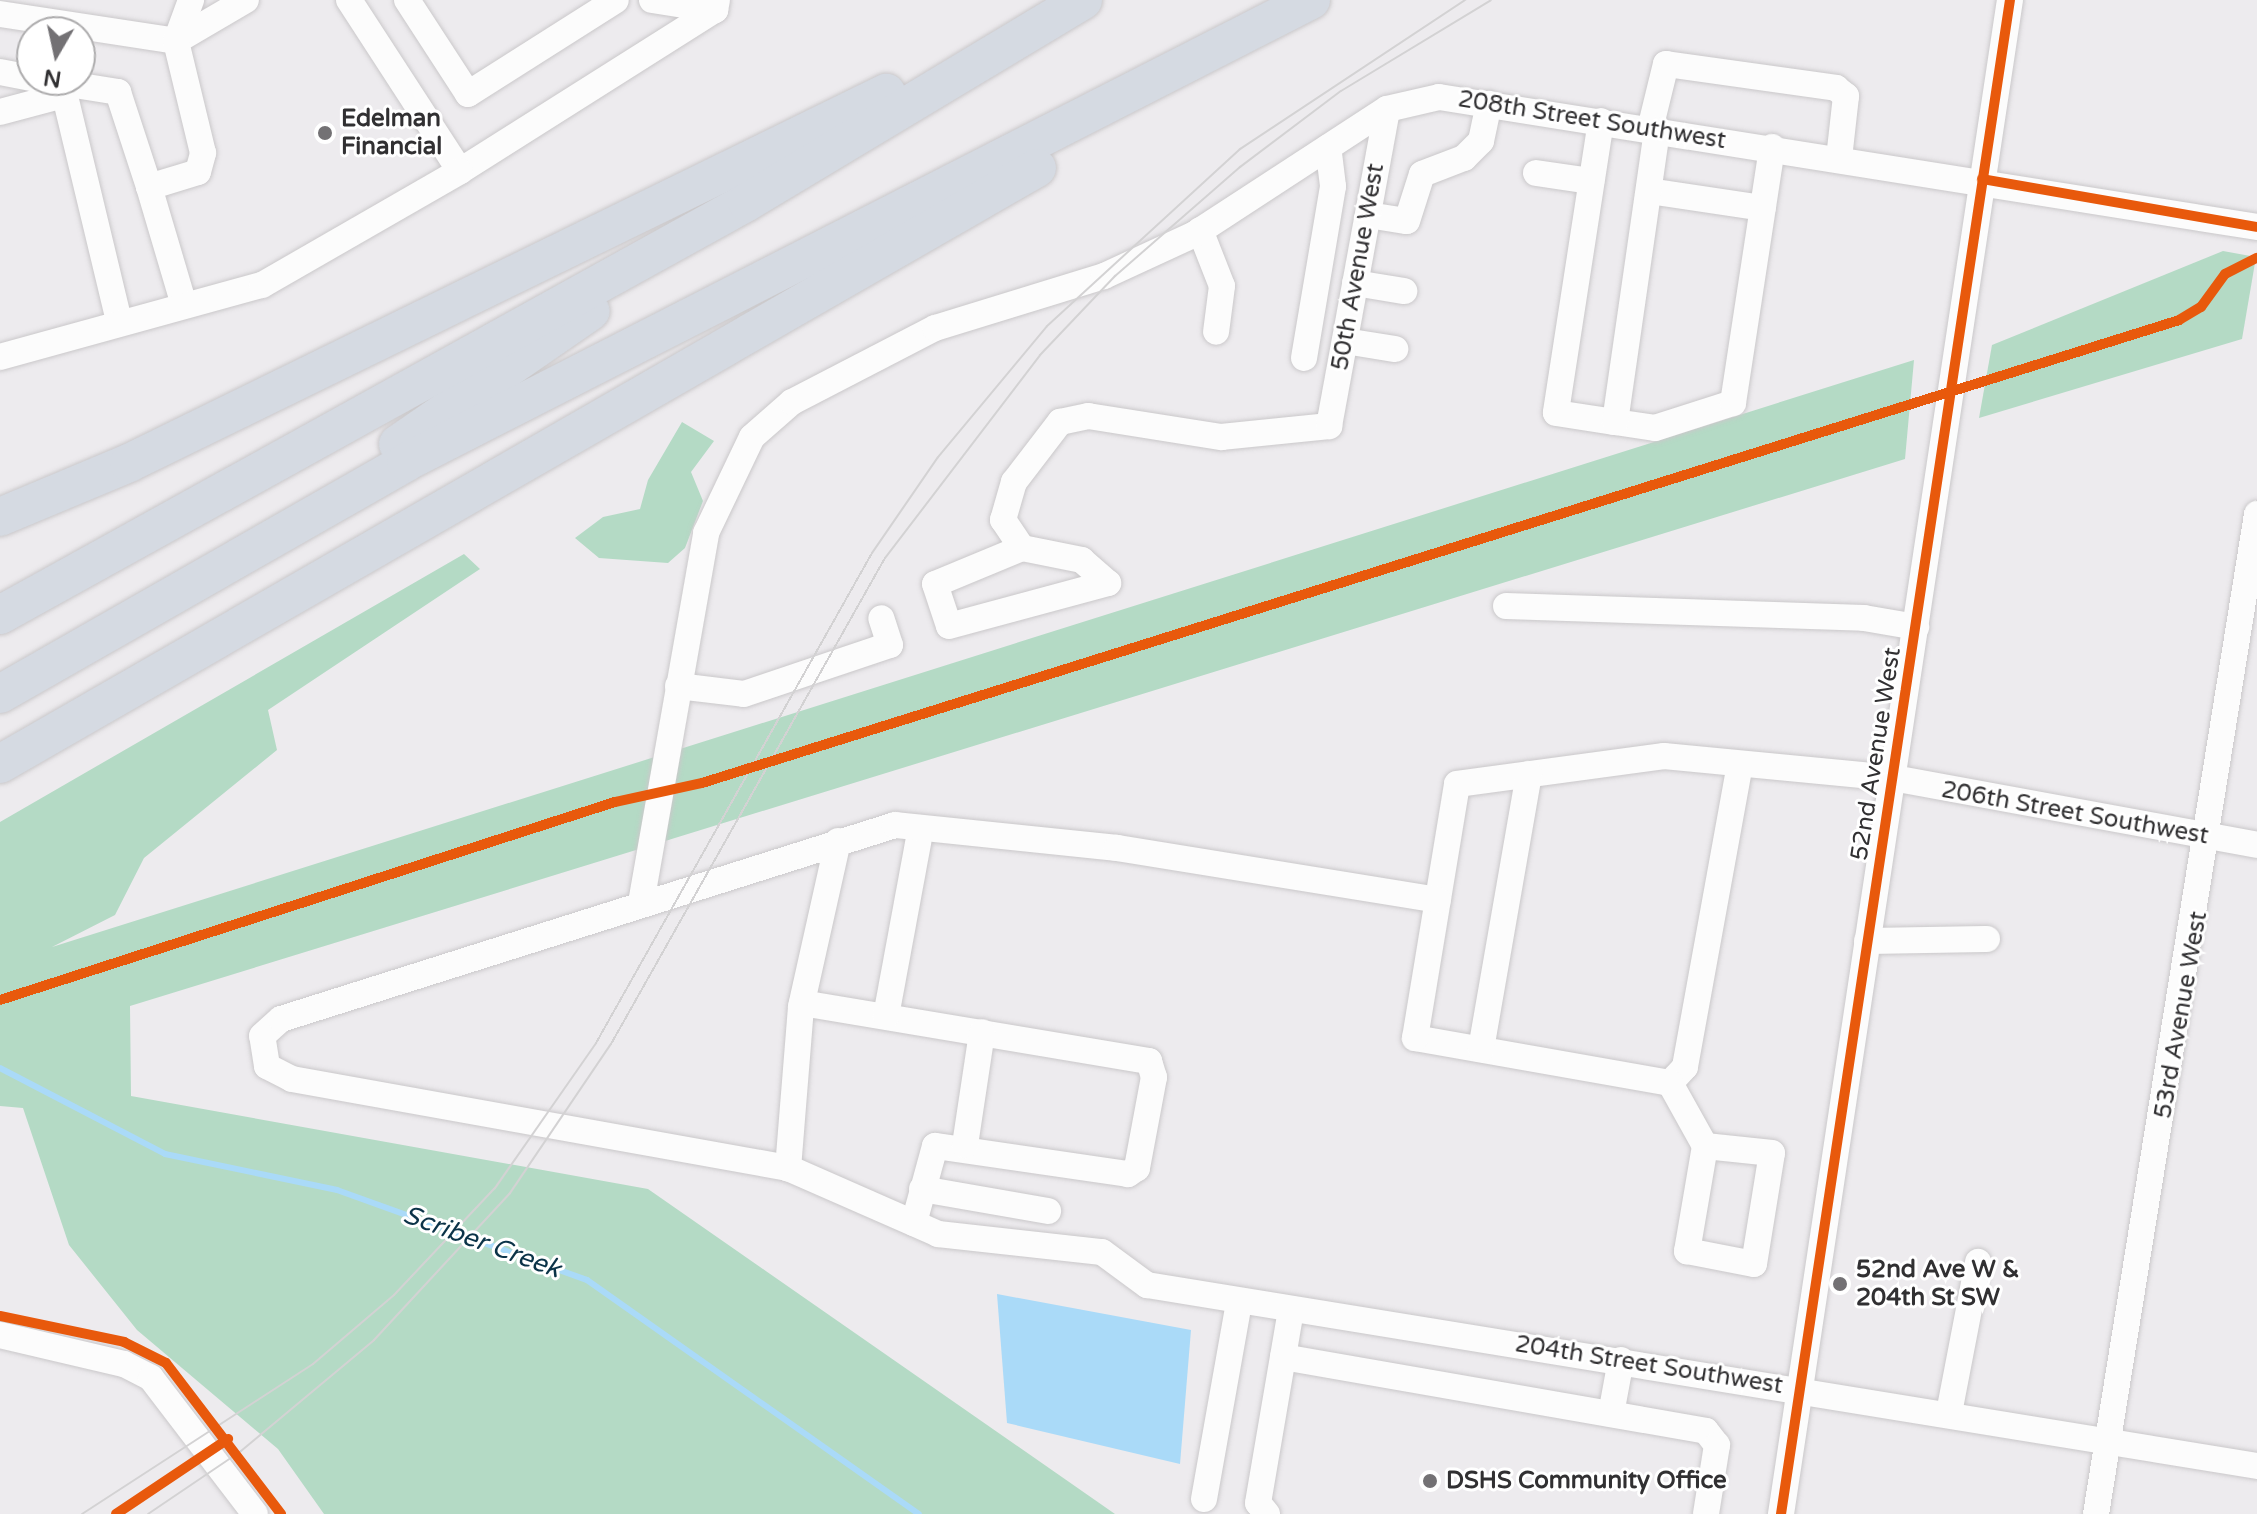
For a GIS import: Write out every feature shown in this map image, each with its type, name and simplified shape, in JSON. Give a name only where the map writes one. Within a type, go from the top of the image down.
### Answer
[{"type":"highway","points":[[0,517],[129,463],[1075,0]]},
{"type":"highway","points":[[0,615],[747,202],[1083,0]]},
{"type":"highway","points":[[0,694],[406,462],[1311,0]]},
{"type":"highway","points":[[0,764],[1065,152],[1274,20]]},
{"type":"highway","points":[[0,670],[393,448],[747,202]]},
{"type":"street","points":[[149,187],[198,172],[203,153],[176,41],[191,0]]},
{"type":"street","points":[[96,31],[176,41],[246,0]]},
{"type":"street","points":[[349,0],[460,171]]},
{"type":"street","points":[[407,0],[468,94],[616,0]]},
{"type":"street","points":[[652,0],[716,5]]},
{"type":"street","name":"52nd Avenue West","points":[[1781,1514],[2010,0]]},
{"type":"street","points":[[0,357],[119,321],[262,285],[460,171],[716,5]]},
{"type":"street","points":[[0,14],[38,10]]},
{"type":"street","points":[[1615,422],[1649,191],[1654,129],[1666,64],[1821,86],[1846,96],[1839,158]]},
{"type":"street","points":[[96,89],[118,92],[184,305]]},
{"type":"street","points":[[0,112],[33,96]]},
{"type":"street","points":[[61,96],[119,321]]},
{"type":"street","name":"208th Street Southwest","points":[[641,903],[706,533],[727,476],[752,437],[792,402],[935,328],[1104,276],[1200,230],[1387,109],[1439,97],[1982,179],[2257,227]]},
{"type":"street","points":[[1368,215],[1407,221],[1422,174],[1475,150],[1489,104]]},
{"type":"street","name":"50th Avenue West","points":[[1022,548],[1003,520],[1008,499],[1030,454],[1060,422],[1088,416],[1221,437],[1329,426],[1387,109]]},
{"type":"street","points":[[1601,121],[1556,413],[1615,422],[1655,428],[1733,403],[1772,147]]},
{"type":"street","points":[[1304,358],[1333,186],[1328,147]]},
{"type":"street","points":[[1536,173],[1591,181]]},
{"type":"street","points":[[1649,191],[1763,208]]},
{"type":"street","points":[[1200,230],[1222,286],[1216,332]]},
{"type":"street","points":[[1355,283],[1404,291]]},
{"type":"street","points":[[1345,341],[1395,349]]},
{"type":"street","name":"53rd Avenue West","points":[[2096,1514],[2210,838],[2257,514]]},
{"type":"street","points":[[1022,548],[1082,560],[1108,583],[949,626],[935,584],[1022,548]]},
{"type":"street","points":[[1506,606],[1864,618],[1916,627]]},
{"type":"street","points":[[678,686],[744,694],[861,655],[890,645],[881,618]]},
{"type":"street","name":"206th Street Southwest","points":[[1438,900],[1457,784],[1664,756],[1893,778],[2257,845]]},
{"type":"street","points":[[1670,1083],[1685,1067],[1740,764]]},
{"type":"street","points":[[1481,1049],[1529,774]]},
{"type":"street","points":[[641,903],[895,825],[1117,848],[1438,900],[1415,1038],[1670,1083]]},
{"type":"street","points":[[886,1016],[921,828]]},
{"type":"street","points":[[788,1168],[802,1003],[838,841]]},
{"type":"street","name":"204th Street Southwest","points":[[641,903],[281,1019],[265,1032],[262,1055],[292,1079],[788,1168],[938,1234],[1102,1252],[1147,1285],[1239,1302],[1801,1388],[2257,1466]]},
{"type":"street","points":[[1867,941],[1987,939]]},
{"type":"street","points":[[802,1003],[1149,1061],[1154,1077],[1137,1168],[1128,1174],[965,1145],[935,1146],[914,1223]]},
{"type":"street","points":[[965,1145],[982,1032]]},
{"type":"street","points":[[1670,1083],[1705,1146],[1687,1251],[1754,1264],[1772,1153],[1705,1146]]},
{"type":"street","points":[[922,1189],[1048,1211]]},
{"type":"street","points":[[1949,1413],[1978,1262]]},
{"type":"street","points":[[1204,1499],[1239,1302]]},
{"type":"street","points":[[1267,1514],[1258,1503],[1291,1310]]},
{"type":"street","points":[[0,1335],[124,1364],[151,1378],[255,1514]]},
{"type":"street","points":[[1283,1357],[1706,1431],[1717,1445],[1706,1514]]},
{"type":"street","points":[[1611,1414],[1621,1360]]},
{"type":"green space","points":[[2223,251],[2256,257],[2242,339],[1979,418],[1992,345]]},
{"type":"green space","points":[[1914,360],[1905,459],[130,1006],[131,1096],[648,1189],[1115,1514],[324,1514],[278,1449],[137,1330],[69,1245],[23,1108],[0,1106],[0,822],[464,554],[480,569],[268,710],[277,750],[144,858],[115,915],[52,947]]},
{"type":"green space","points":[[682,422],[714,441],[691,472],[703,501],[685,548],[668,563],[599,558],[575,538],[603,517],[640,509],[648,480]]},
{"type":"water","points":[[997,1294],[1191,1330],[1180,1464],[1007,1423]]},
{"type":"waterway","name":"Scriber Creek","points":[[0,1068],[165,1154],[337,1190],[587,1280],[919,1514]]},
{"type":"tram line","points":[[82,1514],[313,1364],[394,1295],[495,1188],[596,1043],[872,553],[938,457],[1047,326],[1240,149],[1465,0]]},
{"type":"tram line","points":[[148,1514],[241,1451],[374,1340],[510,1193],[611,1044],[885,558],[1040,355],[1115,276],[1240,167],[1341,91],[1491,0]]},
{"type":"cycle path","points":[[1781,1514],[2010,0]]},
{"type":"cycle path","points":[[1982,179],[2257,227]]},
{"type":"cycle path","points":[[0,1000],[615,802],[702,783],[2179,320],[2201,307],[2225,274],[2257,258]]},
{"type":"cycle path","points":[[0,1316],[124,1342],[166,1363],[281,1514]]},
{"type":"cycle path","points":[[116,1514],[228,1439]]},
{"type":"place","name":"Edelman Financial","points":[[325,133]]},
{"type":"place","name":"52nd Ave W & 204th St SW","points":[[1840,1284]]},
{"type":"place","name":"DSHS Community Office","points":[[1430,1481]]}]
